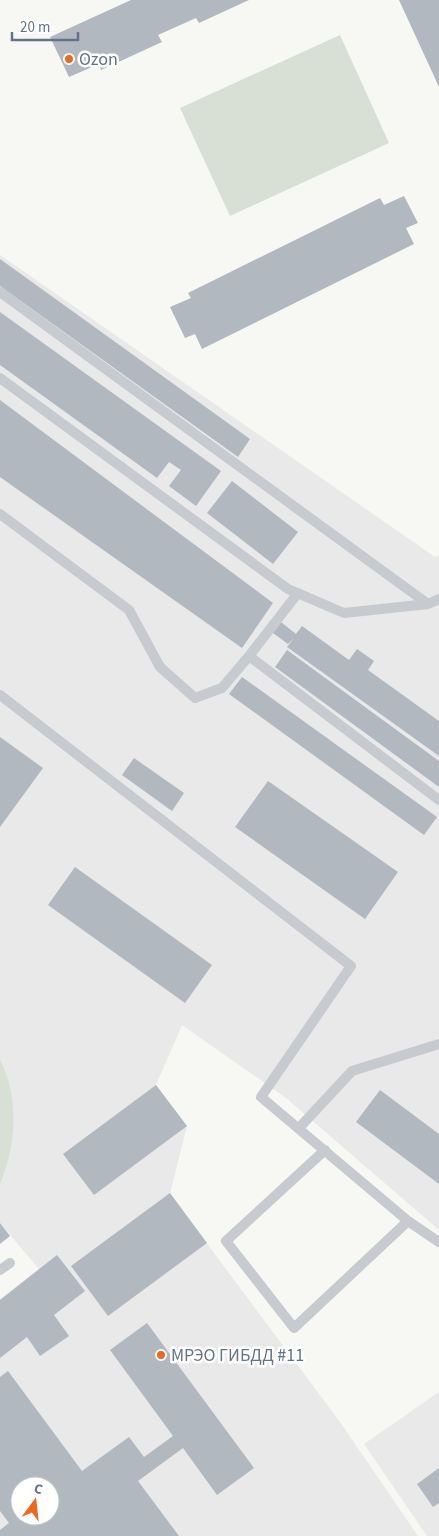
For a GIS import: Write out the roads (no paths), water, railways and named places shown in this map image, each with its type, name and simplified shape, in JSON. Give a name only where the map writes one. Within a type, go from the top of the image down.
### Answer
[{"type":"lane","points":[[0,292],[428,604]]},
{"type":"lane","points":[[0,378],[288,589],[344,613],[428,604],[439,599]]},
{"type":"lane","points":[[0,514],[129,610],[160,667],[195,698],[222,688],[298,593]]},
{"type":"lane","points":[[249,656],[439,800]]},
{"type":"lane","points":[[0,695],[352,966],[261,1096],[408,1220],[439,1242]]},
{"type":"lane","points":[[299,1128],[352,1071],[439,1044]]},
{"type":"lane","points":[[325,1150],[226,1241],[294,1328],[408,1220]]},
{"type":"lane","points":[[0,1270],[10,1263]]},
{"type":"place","name":"Ozon","points":[[69,59]]},
{"type":"place","name":"МРЭО ГИБДД #11","points":[[161,1355]]}]
